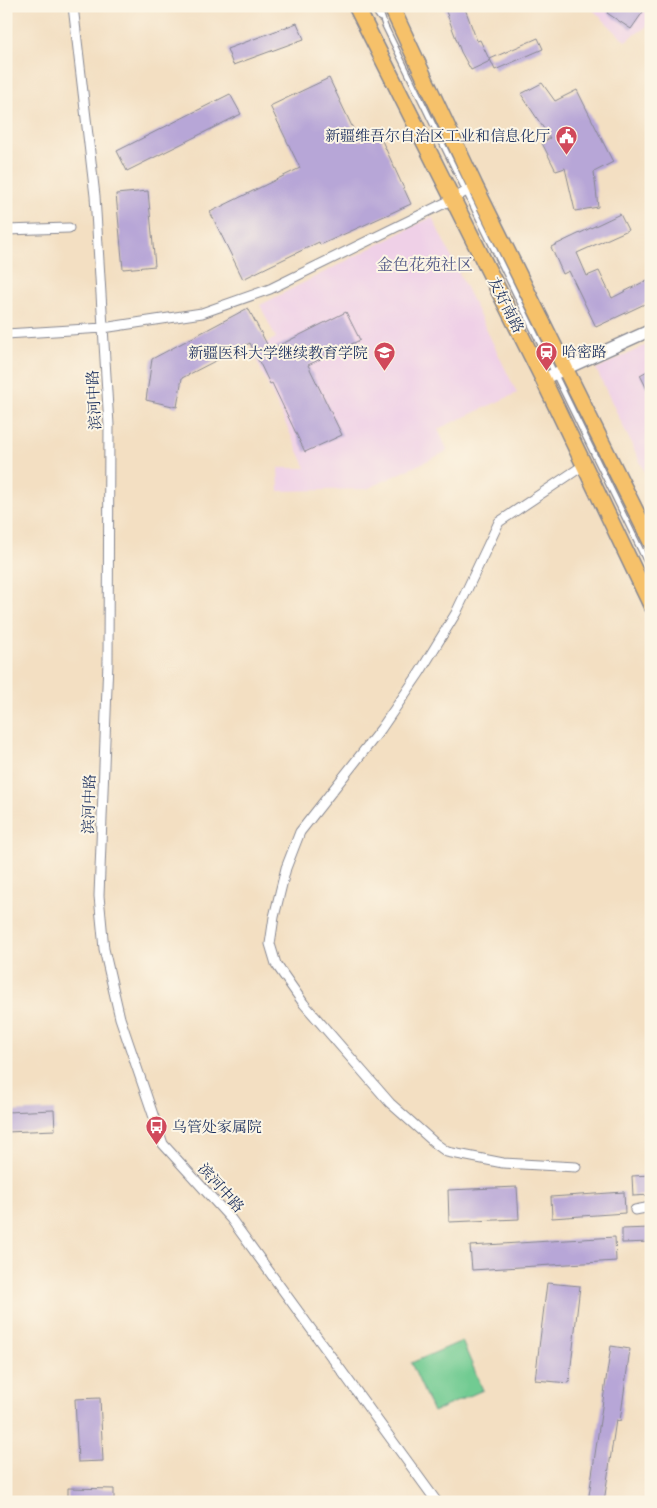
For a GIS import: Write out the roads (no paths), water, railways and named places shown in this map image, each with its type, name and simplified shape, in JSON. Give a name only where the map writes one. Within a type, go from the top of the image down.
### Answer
[{"type":"main road","name":"友好南路","points":[[356,6],[464,192],[554,373],[584,466],[651,606]]},
{"type":"main road","name":"友好南路","points":[[391,6],[464,192],[554,373],[651,542]]},
{"type":"street","name":"滨河中路","points":[[73,6],[95,196],[109,425],[108,661],[99,896],[104,949],[120,1018],[162,1144],[231,1219],[437,1502]]},
{"type":"street","points":[[6,334],[103,328],[202,313],[270,289],[464,192]]},
{"type":"street","points":[[6,230],[69,228]]},
{"type":"street","points":[[554,373],[651,330]]},
{"type":"street","points":[[576,1167],[503,1163],[447,1152],[436,1144],[390,1103],[304,1004],[276,964],[270,944],[274,917],[286,868],[300,832],[381,729],[420,672],[456,613],[499,522],[584,466]]},
{"type":"street","points":[[635,1210],[651,1208]]},
{"type":"lane","points":[[372,6],[385,26]]},
{"type":"lane","points":[[378,6],[385,26],[464,192]]},
{"type":"lane","points":[[554,373],[651,571]]},
{"type":"place","name":"新疆维吾尔自治区工业和信息化厅","points":[[566,155]]},
{"type":"place","name":"哈密路","points":[[546,371]]},
{"type":"place","name":"新疆医科大学继续教育学院","points":[[384,372]]},
{"type":"place","name":"乌管处家属院","points":[[156,1146]]},
{"type":"district","name":"金色花苑社区","points":[[425,264]]}]
